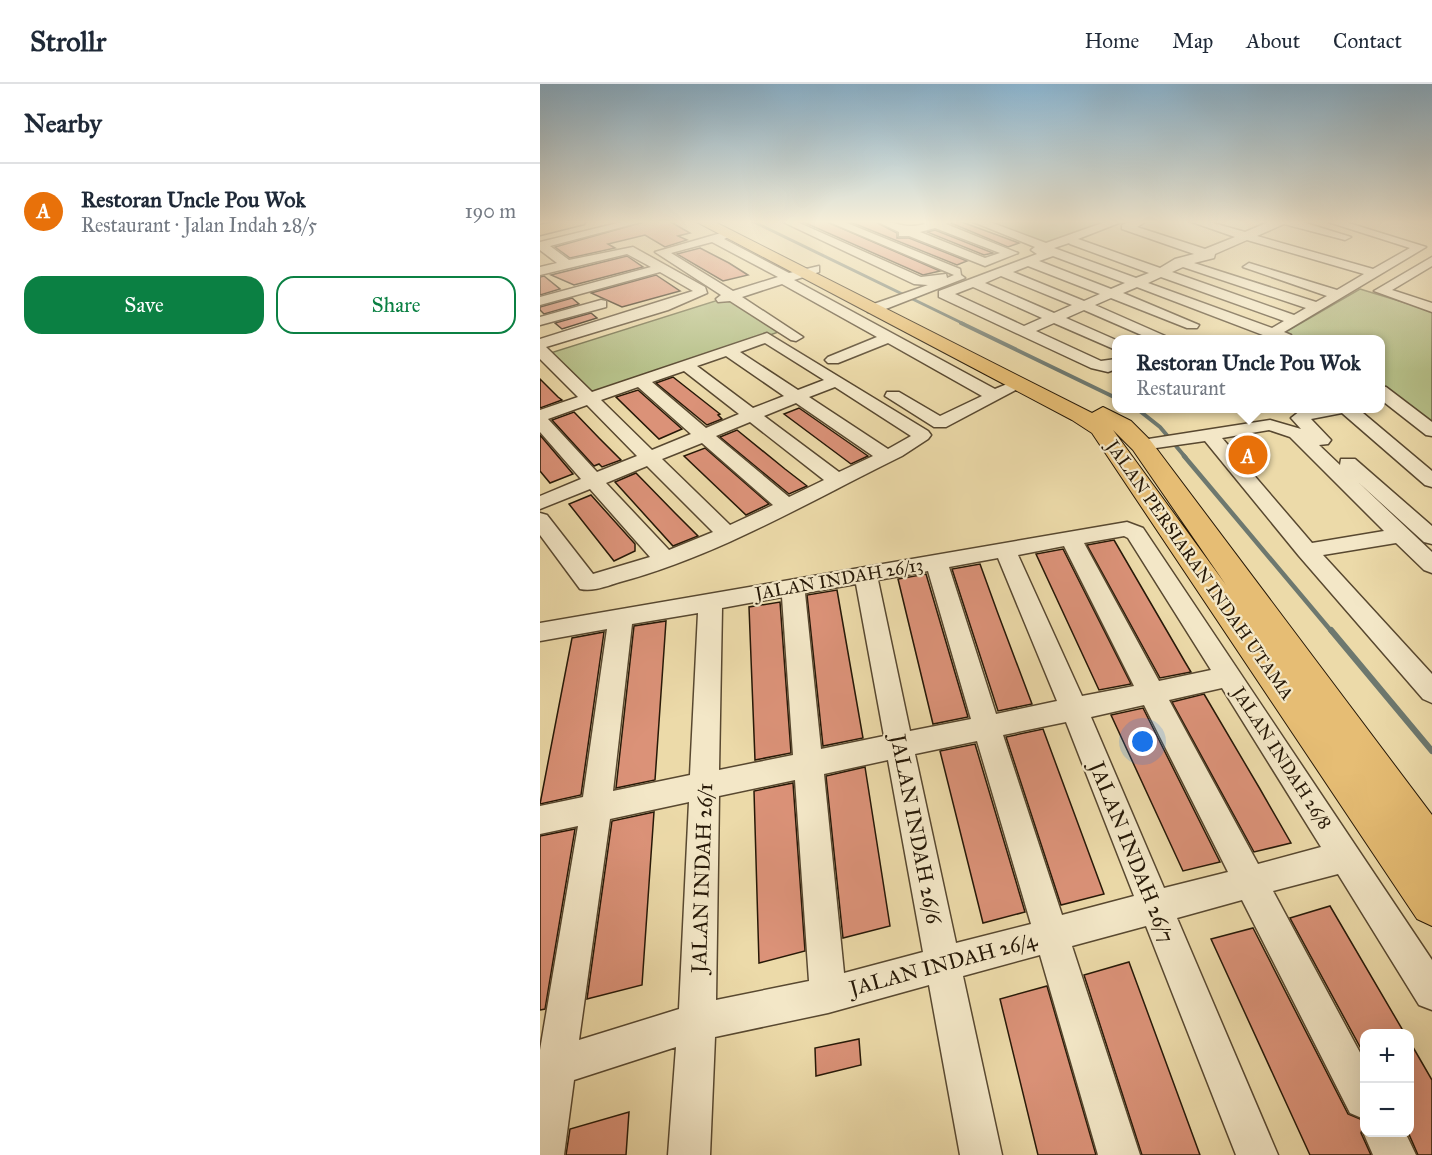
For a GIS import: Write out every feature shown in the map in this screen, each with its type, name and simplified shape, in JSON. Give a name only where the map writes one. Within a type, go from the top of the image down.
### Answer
[{"type":"main road","name":"JALAN PERSIARAN INDAH UTAMA","points":[[783,271],[794,277],[887,304],[1097,410],[1152,443],[1422,819],[1432,849]]},
{"type":"main road","name":"JALAN PERSIARAN INDAH UTAMA","points":[[786,271],[794,277]]},
{"type":"main road","name":"JALAN PERSIARAN INDAH UTAMA","points":[[887,304],[1007,390],[1080,415],[1100,428],[1432,904]]},
{"type":"street","points":[[540,285],[555,271]]},
{"type":"street","points":[[557,271],[626,324]]},
{"type":"street","points":[[610,271],[663,307]]},
{"type":"street","points":[[540,301],[651,271]]},
{"type":"street","points":[[626,324],[663,307],[697,296],[700,290],[667,271]]},
{"type":"street","points":[[691,271],[833,360],[845,376]]},
{"type":"street","points":[[783,271],[890,337],[1007,390]]},
{"type":"street","points":[[890,271],[921,287],[974,271]]},
{"type":"street","points":[[887,304],[959,271]]},
{"type":"street","points":[[1109,366],[1024,331],[944,294],[1000,271],[1155,335]]},
{"type":"street","points":[[1063,271],[1112,294],[1192,326]]},
{"type":"street","points":[[1106,271],[1278,335]]},
{"type":"street","points":[[1159,271],[1295,320]]},
{"type":"street","points":[[1207,271],[1318,307]]},
{"type":"street","points":[[1262,271],[1338,295]]},
{"type":"street","points":[[1369,271],[1376,273]]},
{"type":"street","points":[[1272,333],[1380,271]]},
{"type":"street","points":[[1432,275],[1416,271],[1383,293],[1432,308]]},
{"type":"street","points":[[1024,331],[1162,272]]},
{"type":"street","points":[[727,534],[541,351],[726,293],[794,277]]},
{"type":"street","points":[[745,305],[794,277]]},
{"type":"street","points":[[1335,278],[1357,284]]},
{"type":"street","points":[[1399,281],[1421,288]]},
{"type":"street","points":[[972,282],[1112,343]]},
{"type":"street","points":[[540,321],[601,304]]},
{"type":"street","points":[[1173,335],[1218,312]]},
{"type":"street","points":[[540,416],[767,337],[845,376],[922,435],[838,481],[727,534],[665,560],[588,583],[540,520]]},
{"type":"street","points":[[833,360],[890,337]]},
{"type":"street","points":[[727,350],[886,456]]},
{"type":"street","points":[[684,364],[838,481]]},
{"type":"street","points":[[540,503],[706,436],[845,376]]},
{"type":"street","points":[[639,380],[787,506]]},
{"type":"street","points":[[884,390],[940,423],[1007,390]]},
{"type":"street","points":[[1385,399],[1432,431]]},
{"type":"street","points":[[1317,413],[1300,418],[1421,529],[1432,565]]},
{"type":"street","points":[[1350,413],[1432,481]]},
{"type":"street","points":[[540,421],[665,560]]},
{"type":"street","points":[[1152,443],[1270,425],[1296,433],[1421,529]]},
{"type":"street","points":[[1210,435],[1307,551],[1432,692]]},
{"type":"street","points":[[1307,551],[1421,529]]},
{"type":"street","name":"JALAN INDAH 26/13","points":[[545,630],[1127,530]]},
{"type":"street","name":"JALAN INDAH 26/8","points":[[1127,530],[1140,537],[1432,992]]},
{"type":"street","points":[[1071,539],[1360,1090]]},
{"type":"street","name":"JALAN INDAH 26/7","points":[[1005,550],[1074,709],[1257,1155]]},
{"type":"street","points":[[936,562],[1119,1155]]},
{"type":"street","name":"JALAN INDAH 26/6","points":[[865,574],[981,1155]]},
{"type":"street","points":[[793,586],[828,995]]},
{"type":"street","name":"JALAN INDAH 26/1","points":[[689,1155],[697,1022],[710,601]]},
{"type":"street","points":[[543,1155],[548,1070],[596,809],[621,617]]},
{"type":"street","points":[[540,820],[1228,677]]},
{"type":"street","points":[[1381,830],[1422,819]]},
{"type":"street","name":"JALAN INDAH 26/4","points":[[548,1070],[697,1022],[828,995],[1156,909],[1346,856]]},
{"type":"street","points":[[1386,1137],[1395,1155]]},
{"type":"green space","points":[[1360,289],[1432,311],[1432,425],[1385,390],[1385,335],[1282,334]]},
{"type":"green space","points":[[731,296],[784,330],[589,398],[544,355]]},
{"type":"building","points":[[567,271],[628,271],[574,285],[551,275]]},
{"type":"building","points":[[706,271],[742,271],[748,275],[723,281]]},
{"type":"building","points":[[914,271],[940,271],[923,275]]},
{"type":"building","points":[[656,275],[680,291],[622,307],[591,293]]},
{"type":"building","points":[[544,276],[560,289],[540,295],[540,277]]},
{"type":"building","points":[[572,298],[579,304],[544,314],[540,310],[540,307]]},
{"type":"building","points":[[591,313],[597,318],[562,329],[555,323]]},
{"type":"building","points":[[673,377],[720,414],[718,415],[722,419],[707,425],[656,383]]},
{"type":"building","points":[[540,379],[558,397],[562,400],[540,408]]},
{"type":"building","points":[[638,390],[682,429],[659,439],[616,397]]},
{"type":"building","points":[[799,408],[868,456],[851,464],[784,414]]},
{"type":"building","points":[[574,412],[621,460],[602,467],[599,464],[594,466],[552,420]]},
{"type":"building","points":[[737,430],[807,486],[789,494],[720,437]]},
{"type":"building","points":[[540,435],[573,474],[550,483],[540,471]]},
{"type":"building","points":[[705,448],[769,504],[746,515],[684,456]]},
{"type":"building","points":[[636,473],[698,536],[673,546],[615,482]]},
{"type":"building","points":[[591,495],[635,544],[635,551],[614,561],[569,504]]},
{"type":"building","points":[[1114,540],[1191,672],[1160,678],[1087,545]]},
{"type":"building","points":[[1063,549],[1131,684],[1099,690],[1036,554]]},
{"type":"building","points":[[980,564],[1032,704],[998,711],[952,569]]},
{"type":"building","points":[[926,574],[968,717],[933,724],[898,579]]},
{"type":"building","points":[[837,590],[863,738],[823,746],[807,595]]},
{"type":"building","points":[[780,602],[791,753],[755,760],[749,607]]},
{"type":"building","points":[[666,621],[655,780],[616,788],[634,626]]},
{"type":"building","points":[[604,632],[581,795],[540,804],[572,638]]},
{"type":"building","points":[[1204,694],[1291,843],[1254,852],[1172,702]]},
{"type":"building","points":[[1143,708],[1220,862],[1183,871],[1111,715]]},
{"type":"building","points":[[1043,729],[1104,894],[1061,905],[1006,737]]},
{"type":"building","points":[[975,744],[1025,912],[983,923],[940,751]]},
{"type":"building","points":[[865,767],[890,926],[843,938],[826,776]]},
{"type":"building","points":[[793,783],[805,951],[759,963],[754,791]]},
{"type":"building","points":[[654,812],[642,985],[587,999],[612,821]]},
{"type":"building","points":[[575,829],[545,1009],[540,1010],[540,836]]},
{"type":"building","points":[[1330,906],[1402,1029],[1360,1029],[1360,1047],[1290,918]]},
{"type":"building","points":[[1253,928],[1348,1114],[1360,1119],[1360,1137],[1363,1137],[1371,1155],[1310,1155],[1211,939]]},
{"type":"building","points":[[1129,962],[1200,1155],[1142,1155],[1084,975]]},
{"type":"building","points":[[1047,986],[1096,1155],[1038,1155],[1000,999]]},
{"type":"building","points":[[859,1039],[861,1065],[816,1076],[815,1048]]},
{"type":"building","points":[[1414,1049],[1432,1080],[1432,1155],[1418,1155],[1410,1137],[1414,1137]]},
{"type":"building","points":[[629,1112],[626,1155],[566,1155],[570,1129]]},
{"type":"waterway","points":[[855,271],[964,324]]},
{"type":"waterway","points":[[961,323],[1112,396]]},
{"type":"waterway","points":[[1142,413],[1160,427],[1186,458]]},
{"type":"waterway","points":[[1184,456],[1332,632]]},
{"type":"waterway","points":[[1331,630],[1432,751]]},
{"type":"place","name":"Restoran Uncle Pou Wok","points":[[1248,455]]}]
